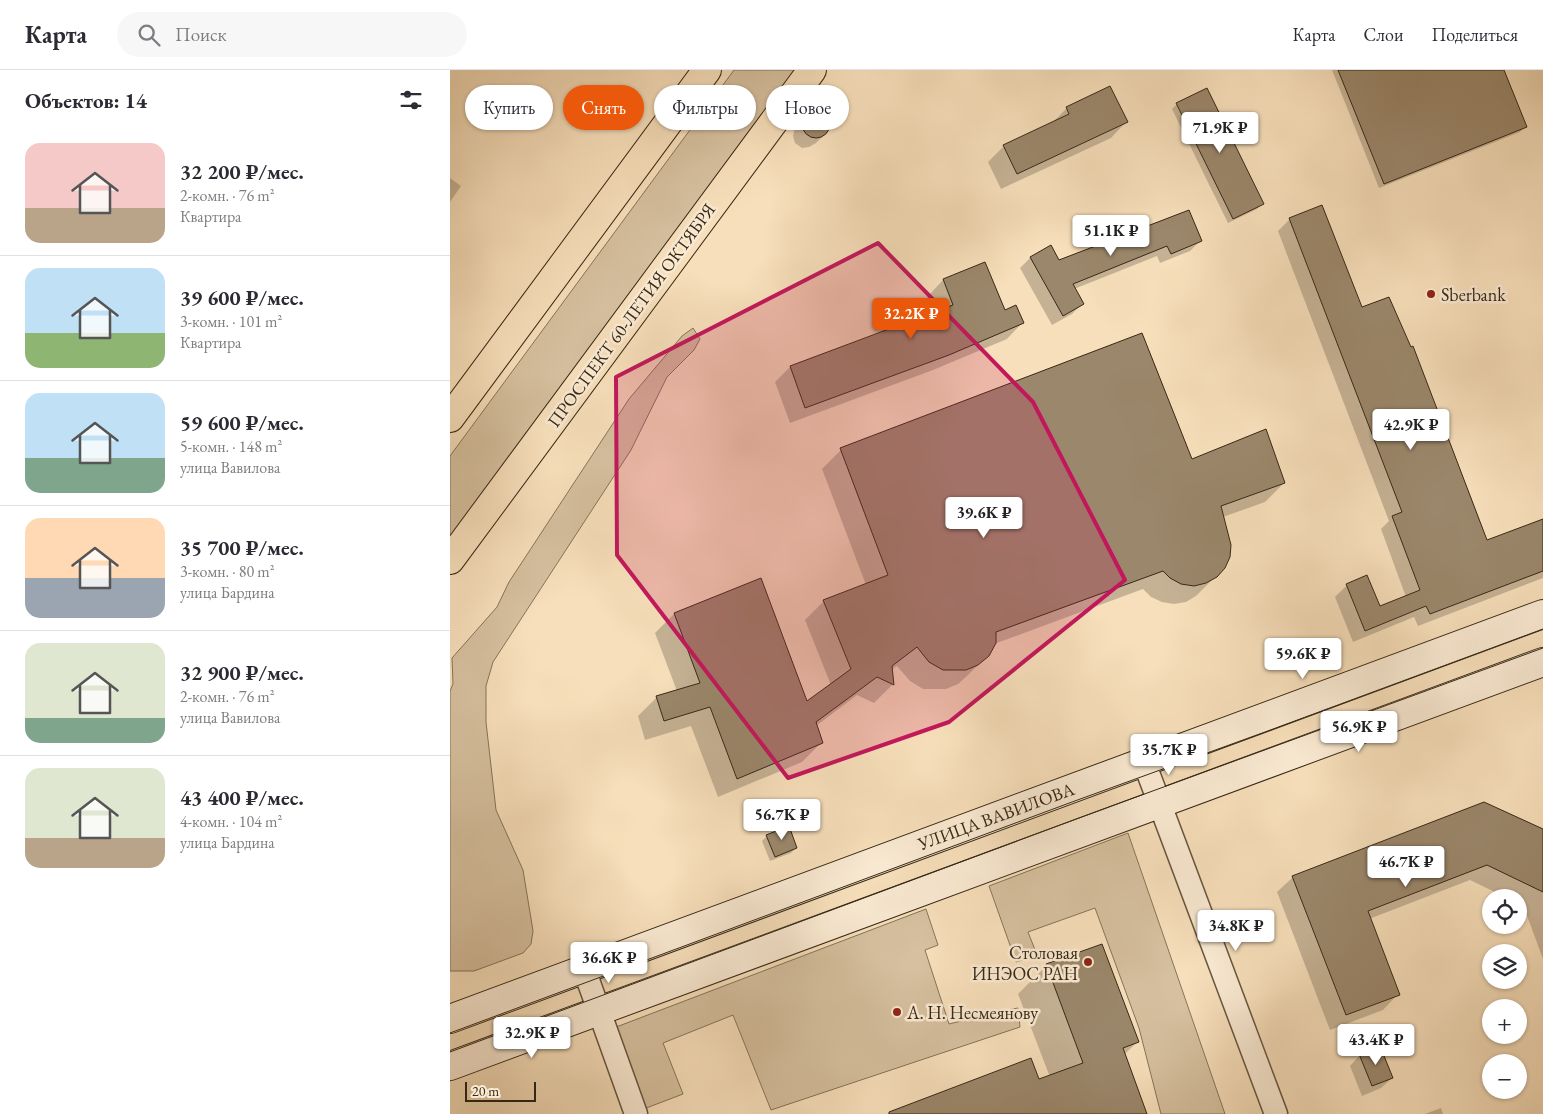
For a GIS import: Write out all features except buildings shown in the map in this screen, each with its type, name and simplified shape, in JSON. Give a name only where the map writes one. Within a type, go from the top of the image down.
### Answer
[{"type":"main road","points":[[450,418],[708,70]]},
{"type":"main road","name":"ПРОСПЕКТ 60-ЛЕТИЯ ОКТЯБРЯ","points":[[450,560],[812,70]]},
{"type":"main road","name":"УЛИЦА ВАВИЛОВА","points":[[450,1019],[1543,614]]},
{"type":"main road","points":[[450,1066],[1543,662]]},
{"type":"street","points":[[1144,762],[1276,1114]]},
{"type":"street","points":[[584,969],[636,1114]]},
{"type":"highlighted area","points":[[878,243],[1033,402],[1125,580],[949,722],[788,778],[617,555],[616,377]]},
{"type":"shaded area","points":[[734,70],[797,70],[786,85],[766,85],[766,112],[756,126],[756,85],[723,85]]},
{"type":"shaded area","points":[[690,130],[753,130],[450,541],[450,456]]},
{"type":"shaded area","points":[[693,328],[700,339],[694,350],[667,377],[631,450],[493,662],[486,686],[486,722],[496,810],[523,870],[533,931],[531,944],[523,953],[474,971],[450,971],[450,691],[453,684],[452,658],[497,607],[509,582],[629,399],[682,336]]},
{"type":"shaded area","points":[[1128,833],[1225,1114],[1161,1114],[1139,1028],[1095,908],[1028,932],[1037,955],[1016,962],[989,886]]},
{"type":"shaded area","points":[[926,909],[938,945],[925,950],[949,1024],[1018,1008],[1020,1027],[771,1110],[733,1015],[663,1043],[683,1094],[641,1110],[611,1029]]},
{"type":"tram line","points":[[450,1033],[1543,629]]},
{"type":"tram line","points":[[450,1052],[1543,648]]},
{"type":"place","name":"Sberbank","points":[[1431,294]]},
{"type":"place","name":"Столовая ИНЭОС РАН","points":[[1088,962]]},
{"type":"place","name":"А. Н. Несмеянову","points":[[897,1012]]}]
